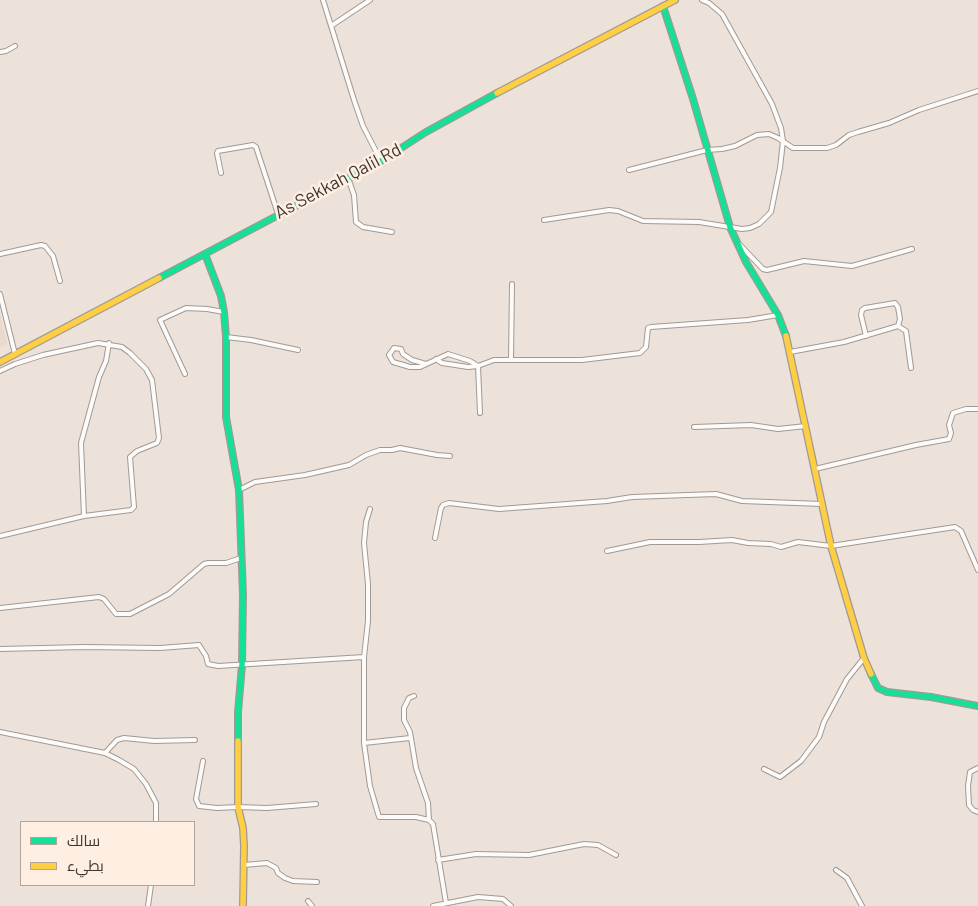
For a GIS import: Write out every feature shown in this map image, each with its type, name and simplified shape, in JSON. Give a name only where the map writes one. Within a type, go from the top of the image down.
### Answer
[{"type":"street","points":[[323,0],[363,126],[381,160]]},
{"type":"street","points":[[331,26],[370,0]]},
{"type":"street","name":"As Sekkah Qalil Rd","points":[[0,362],[348,178],[534,73],[675,0]]},
{"type":"street","points":[[544,220],[609,210],[618,211],[643,221],[699,222],[742,229],[750,228],[766,219],[771,212],[780,168],[783,141],[781,128],[772,104],[722,14],[709,3],[702,0]]},
{"type":"street","points":[[663,6],[734,238],[746,262],[778,314],[790,352],[830,546],[864,658],[878,688],[887,692],[931,697],[978,706]]},
{"type":"street","points":[[0,52],[15,46]]},
{"type":"street","points":[[629,170],[707,150],[735,146],[757,135],[768,134],[793,148],[827,148],[836,145],[849,135],[889,123],[920,110],[978,91]]},
{"type":"street","points":[[222,173],[218,151],[254,145],[278,214]]},
{"type":"street","points":[[348,178],[354,195],[356,222],[363,227],[392,232]]},
{"type":"street","points":[[734,238],[757,263],[768,270],[804,261],[852,266],[912,249]]},
{"type":"street","points":[[0,254],[41,245],[45,246],[53,256],[60,281]]},
{"type":"street","points":[[206,254],[221,296],[224,312],[226,337],[226,417],[239,490],[242,665],[238,712],[238,806],[242,828],[244,866],[242,906]]},
{"type":"street","points":[[511,360],[512,284]]},
{"type":"street","points":[[0,294],[15,354]]},
{"type":"street","points":[[866,336],[861,315],[864,308],[897,304],[900,319],[898,326]]},
{"type":"street","points":[[185,374],[160,320],[186,308],[207,308],[224,312]]},
{"type":"street","points":[[436,359],[442,363],[468,368],[494,360],[568,361],[633,354],[643,351],[646,347],[648,328],[651,326],[719,322],[778,314]]},
{"type":"street","points":[[790,352],[866,336],[898,326],[906,331],[911,368]]},
{"type":"street","points":[[226,337],[298,350]]},
{"type":"street","points":[[0,372],[15,364],[43,354],[98,343],[109,343],[122,347],[146,369],[152,380],[159,438],[157,443],[136,451],[130,457],[134,507],[130,510],[84,516],[0,536]]},
{"type":"street","points":[[84,516],[81,443],[99,377],[106,361],[109,343]]},
{"type":"street","points":[[426,364],[412,360],[403,354],[401,348],[394,348],[389,355],[393,362],[410,368],[420,367],[448,354],[470,361],[478,366]]},
{"type":"street","points":[[448,354],[452,364]]},
{"type":"street","points":[[478,366],[480,413]]},
{"type":"street","points":[[815,470],[916,445],[949,439],[951,433],[949,425],[954,413],[966,409],[978,409]]},
{"type":"street","points":[[694,427],[751,425],[778,429],[806,426]]},
{"type":"street","points":[[239,490],[255,482],[349,465],[366,455],[380,450],[400,448],[450,456]]},
{"type":"street","points":[[435,538],[441,508],[449,502],[499,508],[607,501],[632,497],[716,494],[742,501],[822,504]]},
{"type":"street","points":[[370,509],[366,522],[364,544],[368,593],[368,621],[364,657],[364,743],[370,786],[378,816],[382,818],[416,817],[429,820]]},
{"type":"street","points":[[608,551],[650,542],[732,540],[771,544],[781,547],[798,542],[830,546],[956,527],[961,530],[978,570]]},
{"type":"street","points":[[0,608],[99,597],[104,599],[116,614],[130,614],[169,594],[204,564],[226,563],[241,558]]},
{"type":"street","points":[[0,649],[160,648],[199,645],[206,656],[208,664],[218,666],[364,657]]},
{"type":"street","points":[[764,769],[780,777],[801,761],[819,737],[824,722],[847,679],[864,658]]},
{"type":"street","points":[[414,696],[406,702],[403,714],[416,768],[428,803],[429,820],[434,827],[446,903]]},
{"type":"street","points":[[0,732],[105,753],[134,769],[146,784],[156,803],[156,821]]},
{"type":"street","points":[[105,753],[117,740],[124,738],[154,741],[195,740]]},
{"type":"street","points":[[364,743],[410,738]]},
{"type":"street","points":[[203,761],[196,799],[199,806],[267,808],[316,804]]},
{"type":"street","points":[[978,768],[970,772],[968,786],[970,805],[973,810],[978,812]]},
{"type":"street","points":[[438,860],[476,854],[529,855],[584,844],[598,845],[616,854]]},
{"type":"street","points":[[244,866],[267,863],[276,868],[278,873],[285,878],[293,881],[317,882]]},
{"type":"street","points":[[836,870],[846,878],[862,906]]},
{"type":"street","points":[[148,906],[151,886]]},
{"type":"street","points":[[433,906],[464,899],[489,897],[503,900],[511,906]]},
{"type":"street","points":[[308,901],[312,906]]},
{"type":"shaded area","points":[[0,312],[7,345],[0,348]]},
{"type":"traffic: fast","points":[[663,6],[693,99],[730,227],[746,262],[778,315],[786,336]]},
{"type":"traffic: fast","points":[[159,278],[381,161],[426,132],[497,93]]},
{"type":"traffic: fast","points":[[205,254],[221,296],[224,312],[226,337],[226,417],[239,490],[243,595],[238,741]]},
{"type":"traffic: fast","points":[[871,674],[878,688],[887,692],[931,697],[978,706]]},
{"type":"traffic: slow","points":[[497,93],[675,0]]},
{"type":"traffic: slow","points":[[0,362],[159,278]]},
{"type":"traffic: slow","points":[[786,336],[831,546],[864,658],[871,674]]},
{"type":"traffic: slow","points":[[238,741],[238,807],[243,828],[244,846],[243,906]]}]
